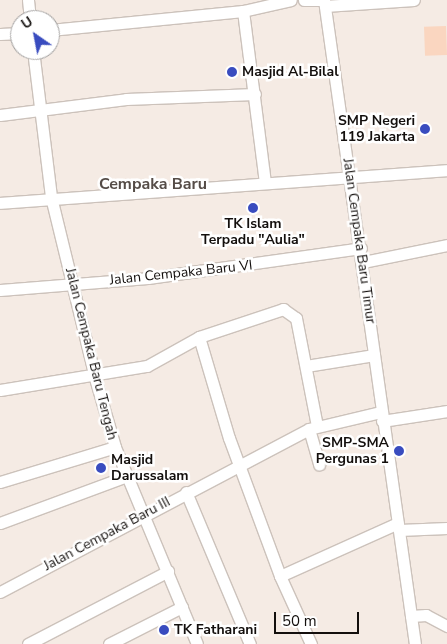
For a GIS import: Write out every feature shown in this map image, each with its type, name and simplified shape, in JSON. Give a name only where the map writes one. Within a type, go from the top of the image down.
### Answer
[{"type":"street","points":[[60,29],[243,11],[291,0]]},
{"type":"street","points":[[304,0],[323,2],[414,0]]},
{"type":"street","name":"Jalan Cempaka Baru Timur","points":[[323,2],[361,248],[382,416],[415,644]]},
{"type":"street","points":[[243,11],[255,94],[264,183]]},
{"type":"street","name":"Jalan Cempaka Baru Tengah","points":[[34,60],[52,198],[95,378],[115,447],[168,571],[196,644]]},
{"type":"street","points":[[0,115],[126,99],[255,94]]},
{"type":"street","points":[[0,203],[350,175],[447,170]]},
{"type":"street","points":[[363,262],[447,245]]},
{"type":"street","name":"Jalan Cempaka Baru VI","points":[[0,290],[148,278],[361,248]]},
{"type":"street","points":[[0,390],[95,378],[151,365],[199,337],[264,314],[289,310],[296,318],[306,366],[319,465]]},
{"type":"street","points":[[199,337],[238,463],[280,576],[311,644]]},
{"type":"street","points":[[306,366],[374,355]]},
{"type":"street","name":"Jalan Cempaka Baru III","points":[[0,592],[238,463],[313,428],[382,416],[447,411]]},
{"type":"street","points":[[0,482],[115,447]]},
{"type":"street","points":[[0,523],[127,476]]},
{"type":"street","points":[[186,492],[250,644]]},
{"type":"street","points":[[280,576],[398,526],[447,528]]},
{"type":"street","points":[[28,644],[168,571]]},
{"type":"street","points":[[110,644],[182,607]]},
{"type":"street","points":[[411,616],[426,615],[447,626]]},
{"type":"shaded area","points":[[446,26],[447,55],[425,56],[424,27]]},
{"type":"place","name":"Masjid Al-Bilal","points":[[232,72]]},
{"type":"place","name":"SMP Negeri 119 Jakarta","points":[[425,129]]},
{"type":"place","name":"TK Islam Terpadu \"Aulia\"","points":[[253,208]]},
{"type":"place","name":"SMP-SMA Pergunas 1","points":[[399,451]]},
{"type":"place","name":"Masjid Darussalam","points":[[101,468]]},
{"type":"place","name":"TK Fatharani","points":[[164,630]]},
{"type":"district","name":"Cempaka Baru","points":[[153,184]]}]
